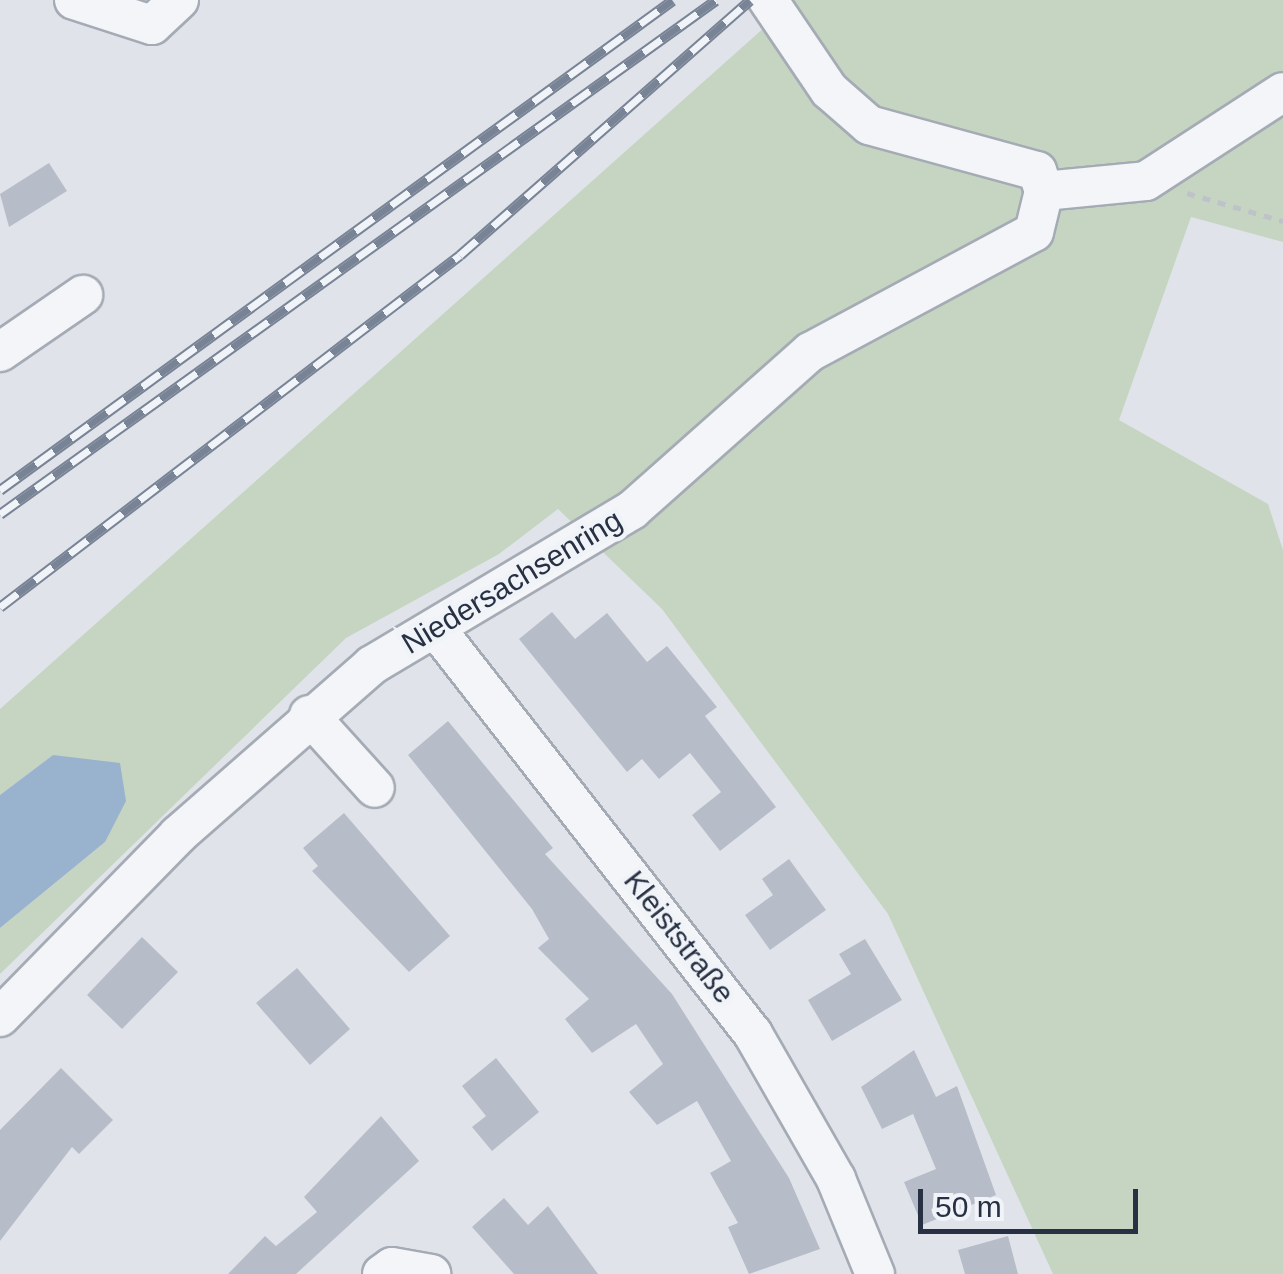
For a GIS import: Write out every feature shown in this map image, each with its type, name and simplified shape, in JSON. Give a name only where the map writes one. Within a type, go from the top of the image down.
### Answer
[{"type":"street","points":[[74,0],[152,25],[180,0]]},
{"type":"street","points":[[777,12],[830,90],[869,125],[1020,160],[1044,191],[1146,181],[1283,92]]},
{"type":"street","name":"Niedersachsenring","points":[[0,1017],[308,715],[632,510],[810,352],[1021,244],[1042,218],[1044,191]]},
{"type":"street","points":[[0,352],[83,296]]},
{"type":"street","name":"Kleiststraße","points":[[437,630],[753,1034],[821,1149],[875,1274]]},
{"type":"street","points":[[308,715],[375,788]]},
{"type":"street","points":[[382,1274],[392,1267],[432,1274]]},
{"type":"path","points":[[1146,181],[1283,220]]},
{"type":"green space","points":[[795,0],[1283,0],[1283,242],[1191,217],[1119,420],[1268,504],[1283,550],[1283,1274],[1053,1274],[888,914],[662,609],[558,509],[499,554],[346,638],[0,974],[0,928],[105,842],[53,755],[0,795],[0,709]]},
{"type":"water","points":[[53,755],[120,763],[126,801],[105,842],[0,928],[0,795]]},
{"type":"building","points":[[49,163],[67,191],[9,227],[0,194]]},
{"type":"building","points":[[552,612],[575,639],[607,613],[647,662],[667,646],[717,707],[705,716],[776,807],[720,851],[692,815],[721,792],[690,753],[659,779],[642,759],[627,772],[519,639]]},
{"type":"building","points":[[448,721],[553,848],[545,854],[672,994],[789,1178],[820,1249],[749,1274],[728,1227],[738,1223],[710,1173],[731,1161],[697,1101],[657,1125],[629,1092],[663,1064],[636,1024],[592,1053],[565,1019],[589,999],[538,948],[549,939],[532,909],[408,755]]},
{"type":"building","points":[[344,813],[450,936],[409,972],[312,871],[318,866],[303,848]]},
{"type":"building","points":[[789,859],[826,910],[770,950],[745,915],[773,895],[762,879]]},
{"type":"building","points":[[142,937],[178,972],[122,1029],[87,995]]},
{"type":"building","points":[[865,939],[902,1000],[832,1041],[808,1000],[851,974],[839,954]]},
{"type":"building","points":[[297,968],[350,1029],[310,1065],[256,1003]]},
{"type":"building","points":[[914,1050],[936,1097],[957,1086],[996,1195],[922,1225],[904,1182],[936,1169],[913,1114],[882,1129],[861,1087]]},
{"type":"building","points":[[496,1058],[539,1112],[492,1151],[472,1127],[486,1116],[462,1086]]},
{"type":"building","points":[[61,1068],[113,1120],[79,1154],[72,1147],[0,1241],[0,1130]]},
{"type":"building","points":[[381,1116],[419,1161],[296,1274],[228,1274],[265,1236],[276,1246],[317,1212],[304,1197]]},
{"type":"building","points":[[504,1198],[528,1225],[548,1206],[598,1274],[514,1274],[472,1227]]},
{"type":"building","points":[[1008,1236],[1018,1274],[965,1274],[958,1250]]},
{"type":"railway","points":[[0,490],[673,0]]},
{"type":"railway","points":[[0,514],[716,0]]},
{"type":"railway","points":[[0,607],[460,255],[750,0]]}]
